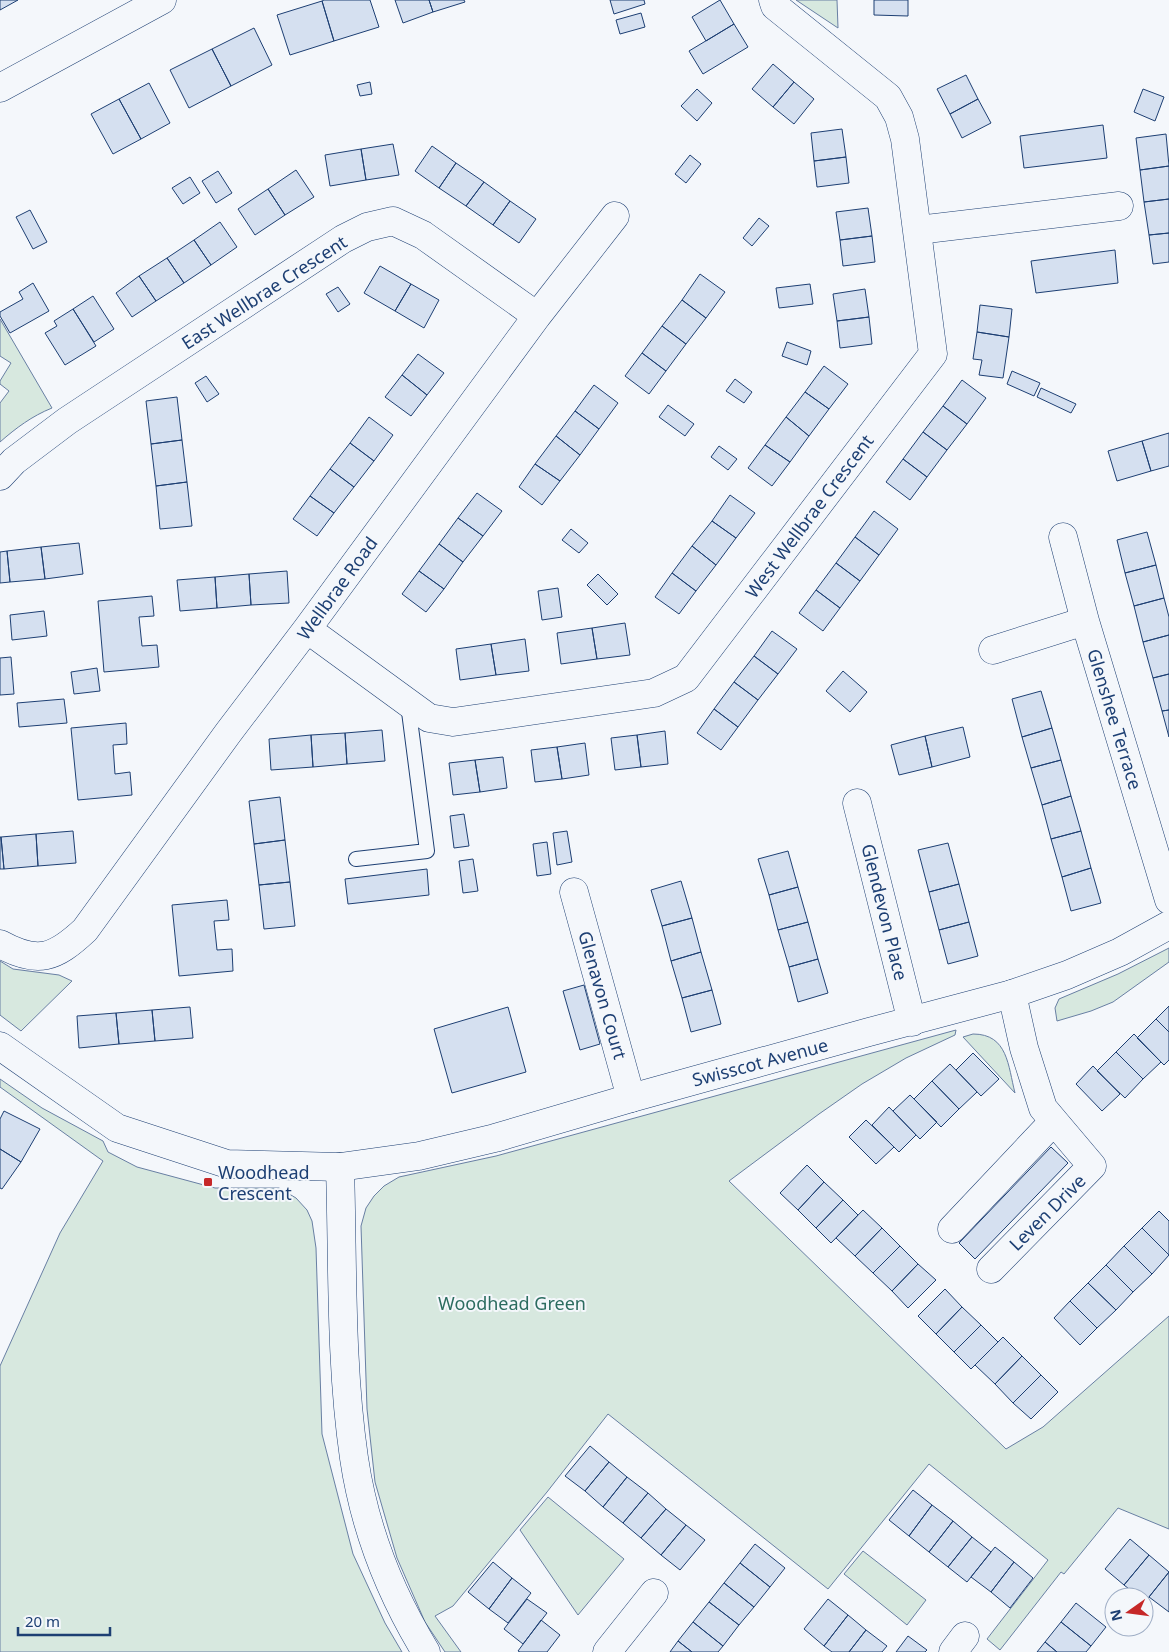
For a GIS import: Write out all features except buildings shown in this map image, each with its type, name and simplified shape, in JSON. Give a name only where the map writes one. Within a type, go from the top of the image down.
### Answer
[{"type":"street","points":[[0,88],[162,0]]},
{"type":"street","name":"West Wellbrae Crescent","points":[[308,628],[429,718],[453,722],[654,694],[686,678],[933,354],[905,139],[899,117],[888,97],[775,6],[773,0]]},
{"type":"street","points":[[918,230],[1119,206]]},
{"type":"street","name":"Wellbrae Road","points":[[0,944],[17,953],[32,957],[54,954],[71,943],[85,930],[228,733],[308,628],[537,316],[615,216]]},
{"type":"street","name":"East Wellbrae Crescent","points":[[0,476],[14,461],[67,421],[343,239],[367,227],[393,221],[423,235],[537,316]]},
{"type":"street","name":"Glenshee Terrace","points":[[1063,537],[1085,621],[1169,900]]},
{"type":"street","points":[[993,650],[1085,621]]},
{"type":"street","name":"Glendevon Place","points":[[857,803],[912,1022]]},
{"type":"street","name":"Glenavon Court","points":[[574,892],[632,1098]]},
{"type":"street","name":"Swisscot Avenue","points":[[0,1046],[117,1128],[227,1164],[340,1167],[419,1156],[495,1138],[632,1098],[1012,994],[1067,975],[1120,952],[1169,925]]},
{"type":"street","name":"Leven Drive","points":[[991,1269],[1092,1166],[1043,1108],[1024,1048],[1012,994]]},
{"type":"street","points":[[952,1229],[1053,1122]]},
{"type":"street","points":[[340,1167],[344,1357],[354,1458],[364,1506],[378,1553],[394,1592],[412,1629],[426,1652]]},
{"type":"street","points":[[607,1652],[654,1593]]},
{"type":"lane","points":[[356,860],[426,851],[408,701]]},
{"type":"green space","points":[[796,0],[837,0],[838,28]]},
{"type":"green space","points":[[0,319],[52,408],[24,423],[0,442],[0,403],[9,391],[0,384],[0,381],[11,363],[0,356]]},
{"type":"green space","points":[[1169,948],[1169,962],[1113,1002],[1057,1021],[1055,1008],[1059,999],[1118,974]]},
{"type":"green space","points":[[0,961],[13,969],[59,975],[72,981],[21,1031],[0,1015]]},
{"type":"green space","name":"Woodhead Green","points":[[956,1030],[955,1035],[906,1058],[862,1084],[729,1181],[1006,1449],[1043,1427],[1169,1316],[1169,1529],[1118,1508],[1064,1574],[1061,1572],[1000,1650],[987,1639],[1048,1560],[929,1464],[828,1589],[608,1414],[547,1492],[453,1606],[435,1616],[461,1652],[445,1652],[425,1622],[397,1558],[375,1482],[367,1409],[361,1226],[366,1208],[374,1196],[384,1186],[399,1177],[496,1156]]},
{"type":"green space","points":[[973,1034],[985,1035],[993,1039],[1000,1046],[1008,1062],[1015,1093],[963,1037]]},
{"type":"green space","points":[[0,1079],[42,1108],[103,1141],[108,1152],[137,1167],[215,1188],[279,1188],[296,1198],[307,1210],[312,1221],[316,1248],[322,1434],[353,1554],[385,1623],[402,1652],[0,1652],[0,1366],[60,1233],[103,1161],[0,1087]]},
{"type":"green space","points":[[548,1497],[624,1559],[578,1615],[520,1530]]},
{"type":"green space","points":[[863,1551],[926,1600],[907,1625],[844,1574]]},
{"type":"place","name":"Woodhead Crescent","points":[[208,1182]]}]
